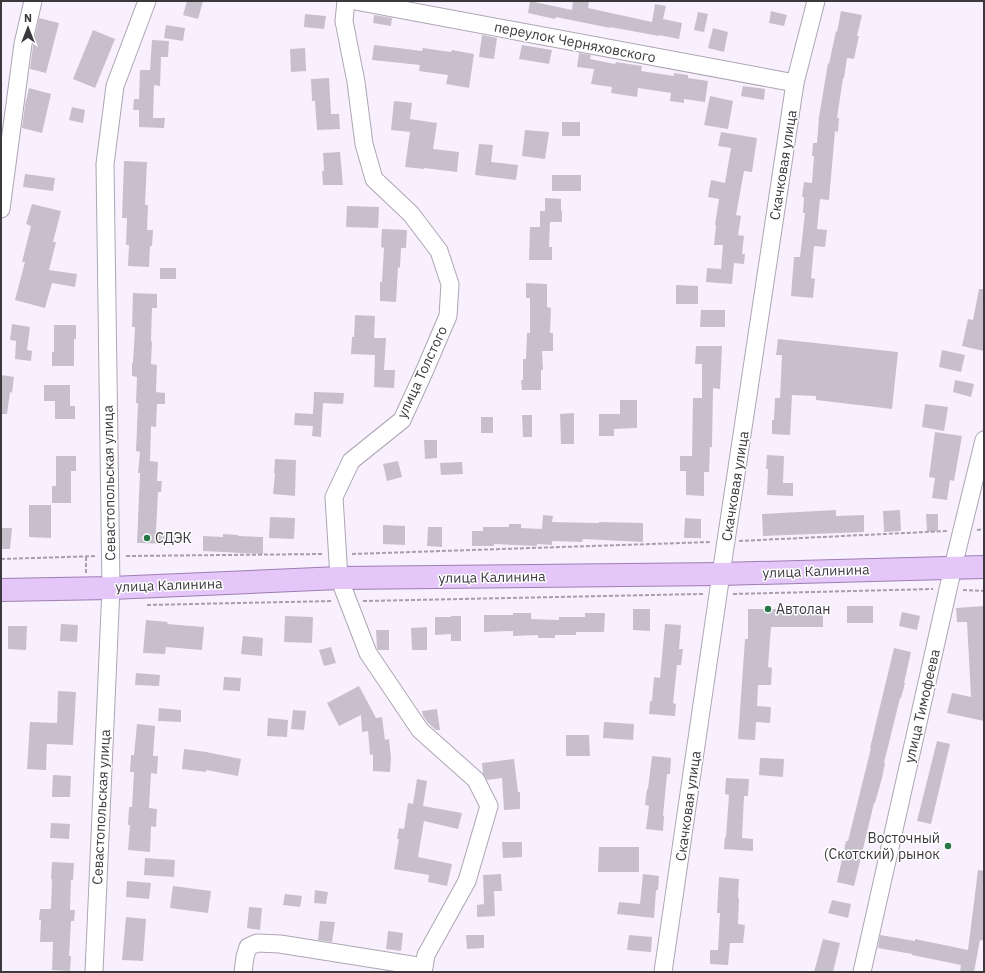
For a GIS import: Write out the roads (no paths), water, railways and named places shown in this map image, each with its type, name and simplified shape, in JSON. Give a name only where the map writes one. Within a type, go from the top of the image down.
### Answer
[{"type":"main road","name":"улица Калинина","points":[[1,590],[111,588],[339,578],[720,584],[953,567],[984,567]]},
{"type":"street","points":[[2,200],[23,44],[33,1]]},
{"type":"street","name":"Севастопольская улица","points":[[94,972],[111,588],[105,164],[115,86],[147,1]]},
{"type":"street","name":"улица Толстого","points":[[346,1],[344,21],[356,82],[364,144],[374,179],[411,214],[439,251],[450,284],[448,316],[402,420],[351,461],[334,497],[339,578],[368,653],[420,730],[476,780],[489,806],[468,881],[426,955],[423,970]]},
{"type":"street","name":"переулок Черняховского","points":[[355,1],[795,83]]},
{"type":"street","name":"Скачковая улица","points":[[663,972],[795,83],[816,1]]},
{"type":"street","name":"улица Тимофеева","points":[[862,972],[953,567],[984,440]]},
{"type":"street","points":[[243,972],[248,948],[257,943],[280,944],[423,970]]},
{"type":"place","name":"СДЭК","points":[[147,538]]},
{"type":"place","name":"Автолан","points":[[768,609]]},
{"type":"place","name":"Восточный (Скотский) рынок","points":[[948,846]]}]
